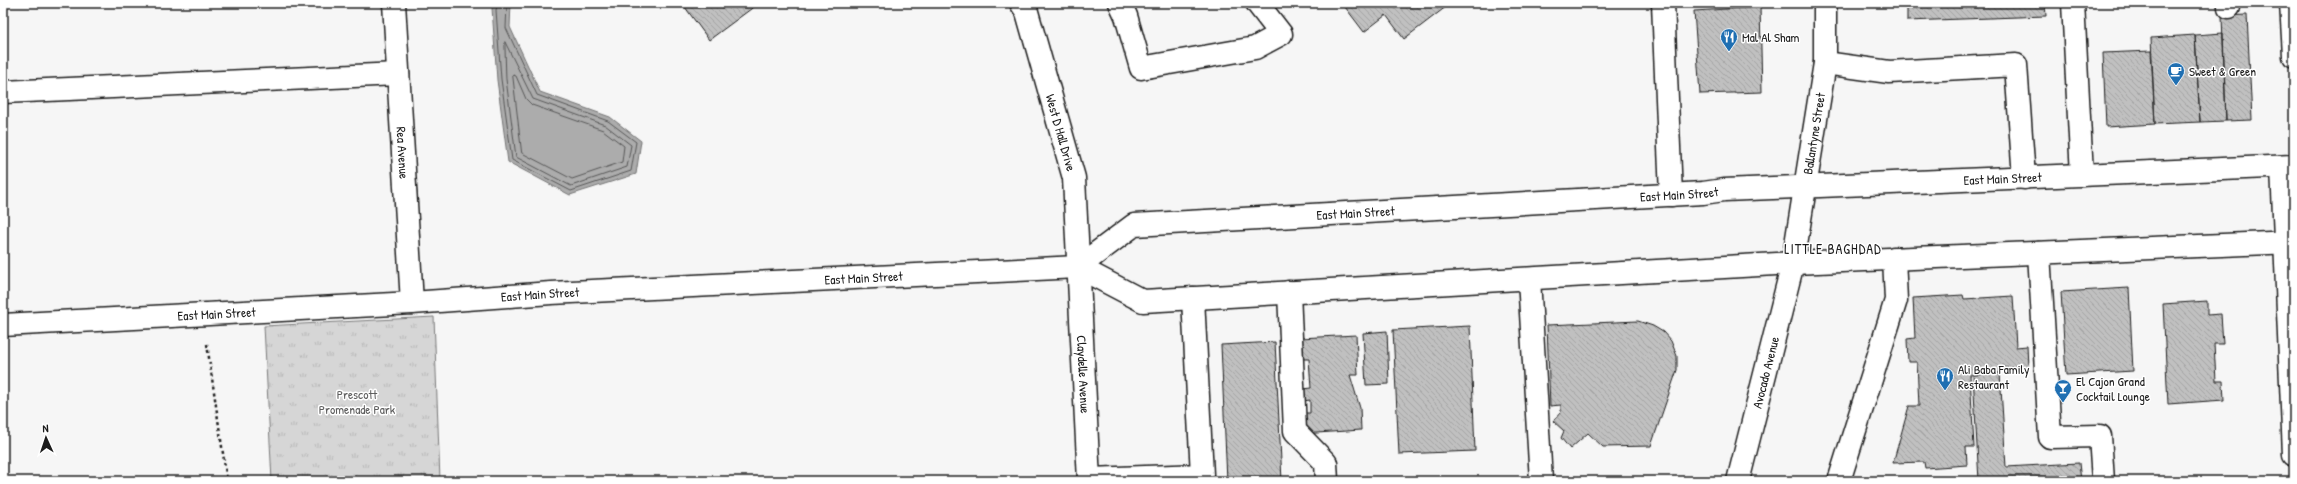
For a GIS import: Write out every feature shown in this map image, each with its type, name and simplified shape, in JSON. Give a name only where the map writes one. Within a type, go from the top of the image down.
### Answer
[{"type":"main road","name":"Rea Avenue","points":[[394,3],[412,303]]},
{"type":"main road","name":"West D Hall Drive","points":[[1021,3],[1027,12],[1074,178],[1078,267]]},
{"type":"main road","points":[[1120,3],[1126,16],[1141,68],[1255,48],[1281,34],[1258,3]]},
{"type":"main road","points":[[1662,3],[1671,195]]},
{"type":"main road","name":"Ballantyne Street","points":[[1793,263],[1825,63],[1825,3]]},
{"type":"main road","points":[[2073,3],[2082,175]]},
{"type":"main road","points":[[2290,3],[2294,56]]},
{"type":"main road","points":[[1825,63],[1889,72],[2016,66],[2024,178]]},
{"type":"main road","points":[[3,92],[398,74]]},
{"type":"main road","points":[[2288,166],[2294,455]]},
{"type":"main road","name":"East Main Street","points":[[3,325],[412,303],[551,293],[1078,267],[1134,226],[1806,187],[2288,166]]},
{"type":"main road","points":[[1078,267],[1143,301],[1793,263],[2289,242]]},
{"type":"main road","points":[[2039,252],[2050,437],[2100,436],[2104,481]]},
{"type":"main road","points":[[1839,481],[1896,300],[1894,258]]},
{"type":"main road","name":"Avocado Avenue","points":[[1738,481],[1793,263]]},
{"type":"main road","name":"Claydelle Avenue","points":[[1078,267],[1089,480]]},
{"type":"main road","points":[[1529,279],[1541,481]]},
{"type":"main road","points":[[1289,292],[1295,431],[1326,463],[1327,481]]},
{"type":"main road","points":[[1089,480],[1202,474],[1193,298]]},
{"type":"path","points":[[202,314],[227,481]]},
{"type":"green space","name":"Prescott Promenade Park","points":[[434,317],[440,481],[272,481],[264,326]]},
{"type":"water","points":[[495,3],[511,3],[510,27],[540,92],[610,117],[641,141],[636,174],[570,195],[508,162],[497,80],[492,8]]},
{"type":"building","points":[[682,3],[759,3],[709,40]]},
{"type":"building","points":[[1342,3],[1451,3],[1404,39],[1386,15],[1364,32]]},
{"type":"building","points":[[1907,3],[2045,3],[2046,16],[1907,21]]},
{"type":"building","name":"Mal Al Sham","points":[[1760,7],[1762,92],[1700,94],[1694,11]]},
{"type":"building","points":[[2247,15],[2252,120],[2226,121],[2222,16]]},
{"type":"building","points":[[2223,33],[2226,121],[2200,122],[2195,35]]},
{"type":"building","name":"Sweet & Green","points":[[2195,35],[2200,122],[2155,124],[2151,38]]},
{"type":"building","points":[[2151,51],[2155,124],[2106,127],[2103,53]]},
{"type":"building","points":[[2129,288],[2133,371],[2066,375],[2061,292]]},
{"type":"building","name":"Ali Baba Family Restaurant","points":[[1963,295],[1964,299],[2013,296],[2016,347],[2027,346],[2028,367],[1999,368],[2000,373],[1970,375],[1974,447],[1966,447],[1967,465],[1925,468],[1924,462],[1893,463],[1909,406],[1919,406],[1917,362],[1908,362],[1907,339],[1915,338],[1913,298]]},
{"type":"building","points":[[2207,301],[2207,315],[2221,314],[2223,344],[2214,344],[2216,381],[2223,381],[2224,400],[2168,404],[2163,304]]},
{"type":"building","points":[[1638,321],[1653,326],[1663,332],[1671,341],[1677,356],[1677,370],[1651,446],[1603,447],[1588,433],[1570,449],[1561,438],[1564,431],[1553,421],[1561,412],[1561,405],[1550,406],[1547,325]]},
{"type":"building","points":[[1470,326],[1475,451],[1399,454],[1393,330]]},
{"type":"building","points":[[1387,331],[1389,384],[1366,385],[1363,333]]},
{"type":"building","points":[[1356,335],[1358,375],[1350,375],[1360,408],[1361,430],[1302,434],[1301,413],[1310,413],[1310,400],[1303,401],[1302,389],[1311,388],[1309,359],[1301,359],[1300,338]]},
{"type":"building","points":[[1275,342],[1282,481],[1227,481],[1221,345]]},
{"type":"building","points":[[2000,373],[2006,467],[2079,463],[2081,481],[1979,481],[1973,375]]},
{"type":"place","name":"Mal Al Sham","points":[[1729,52]]},
{"type":"place","name":"Sweet & Green","points":[[2176,86]]},
{"type":"place","name":"Ali Baba Family Restaurant","points":[[1945,391]]},
{"type":"place","name":"El Cajon Grand Cocktail Lounge","points":[[2063,403]]},
{"type":"district","name":"LITTLE BAGHDAD","points":[[1833,248]]}]
